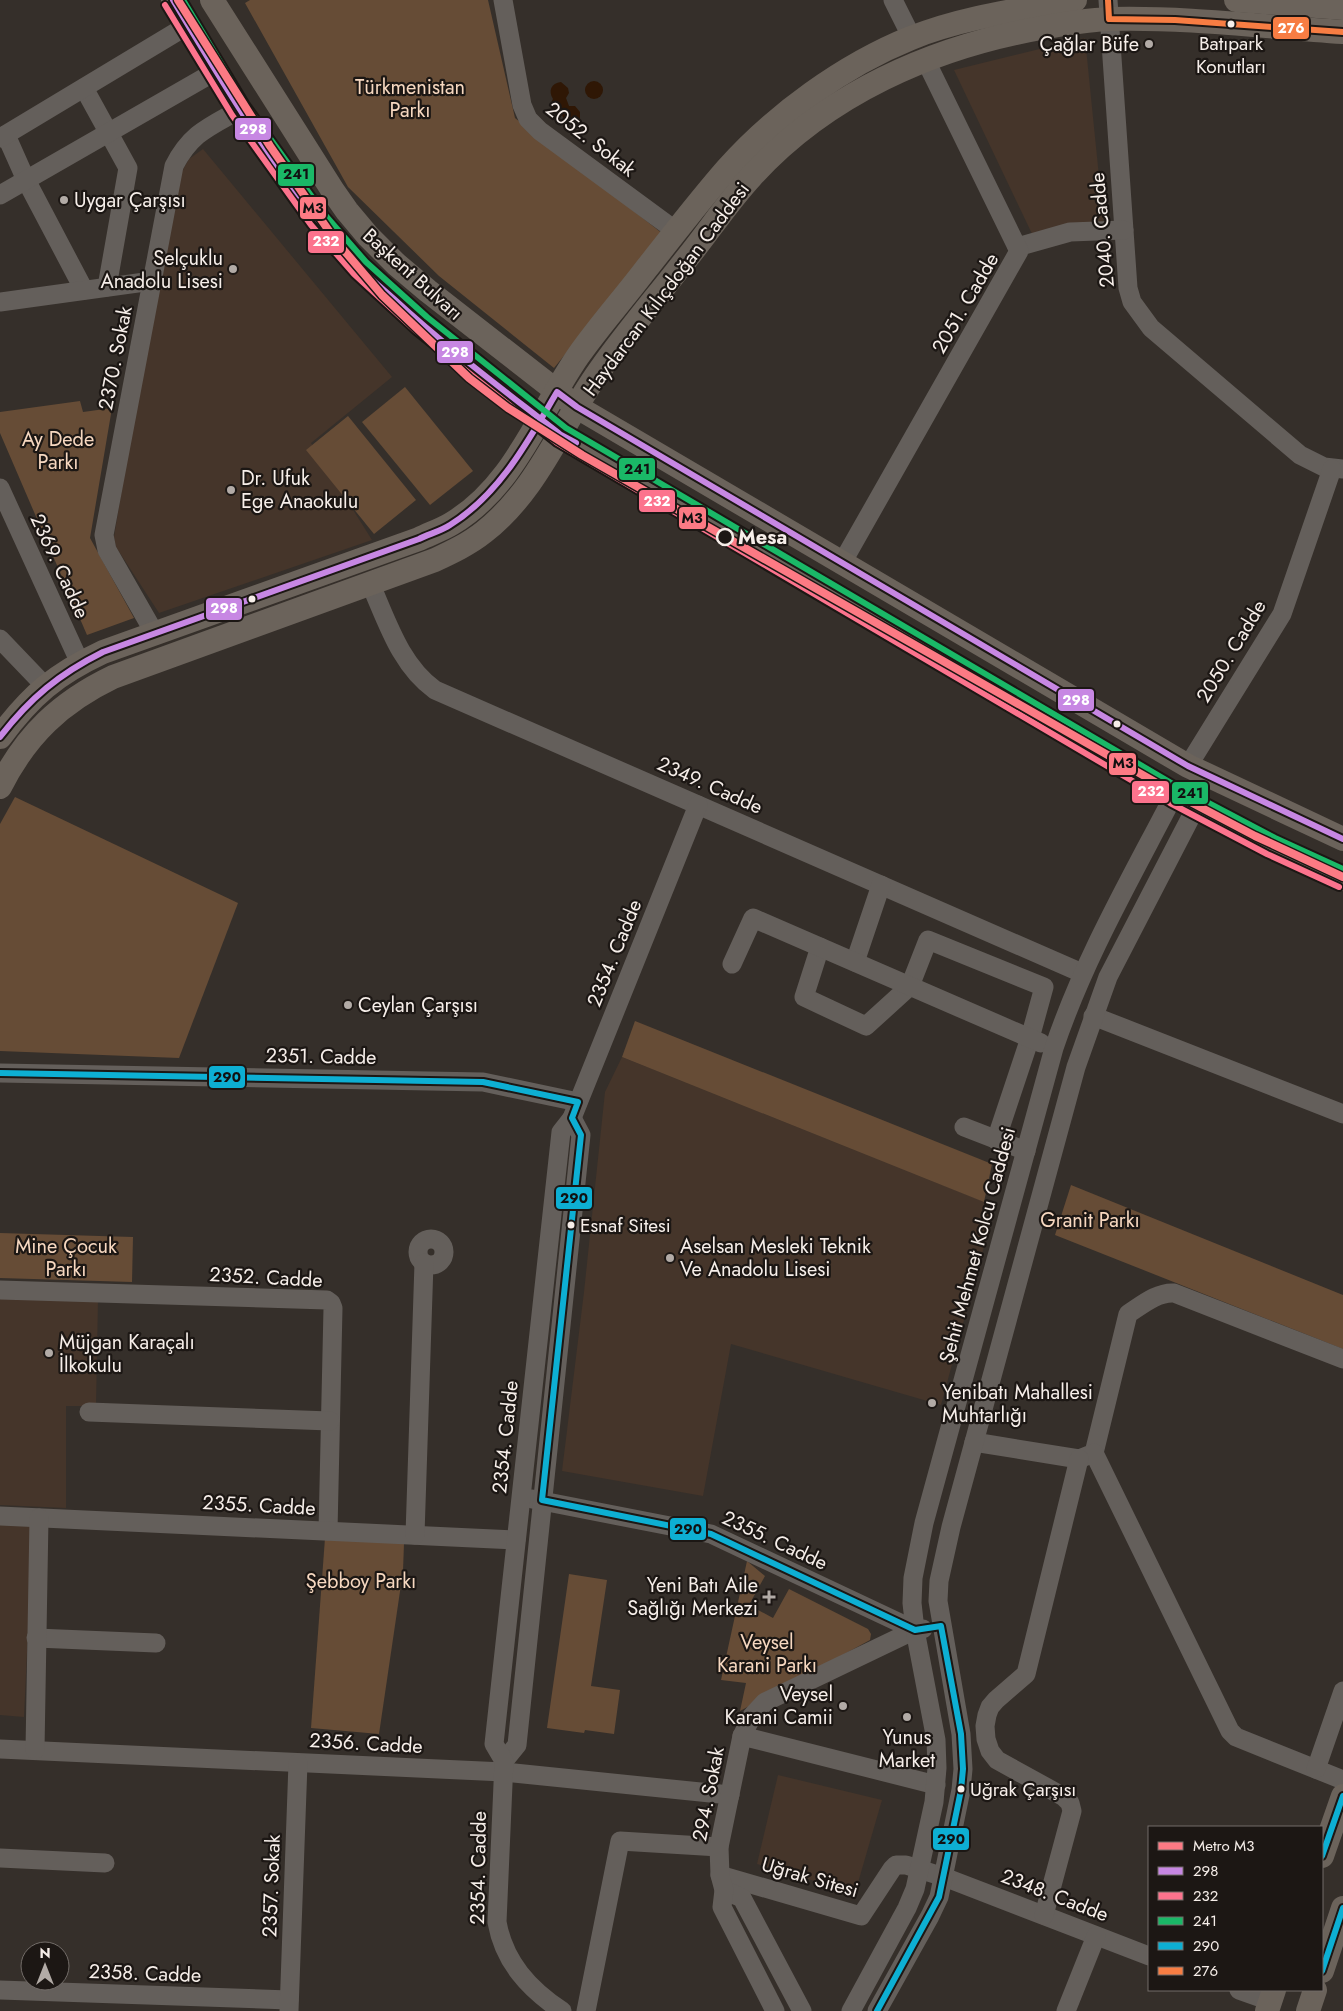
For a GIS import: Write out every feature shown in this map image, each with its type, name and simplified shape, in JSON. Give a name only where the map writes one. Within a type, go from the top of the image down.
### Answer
[{"type":"main road","name":"Başkent Bulvarı","points":[[173,0],[239,110],[318,220],[360,268],[421,324],[561,435],[1174,794],[1271,846],[1343,879]]},
{"type":"main road","name":"Başkent Bulvarı","points":[[212,0],[333,191],[368,236],[428,291],[577,407],[1188,766],[1343,839]]},
{"type":"main road","name":"Haydarcan Kılıçdoğan Caddesi","points":[[0,737],[30,700],[45,686],[80,663],[103,652],[410,542],[450,525],[476,507],[494,489],[541,419],[578,356],[676,231],[728,168],[756,140],[786,115],[846,71],[912,38],[980,17],[1075,0]]},
{"type":"main road","points":[[1236,0],[1343,8]]},
{"type":"main road","name":"Haydarcan Kılıçdoğan Caddesi","points":[[0,787],[8,770],[30,738],[61,708],[86,690],[113,677],[435,560],[482,534],[498,521],[535,476],[598,372],[752,176],[785,145],[833,107],[861,90],[925,58],[988,38],[1060,24],[1108,10],[1175,20],[1343,32]]},
{"type":"main road","points":[[1323,1853],[1343,1796]]},
{"type":"main road","points":[[1323,1968],[1343,1908]]},
{"type":"main road","points":[[1308,2011],[1315,1991]]},
{"type":"street","name":"2052. Sokak","points":[[503,0],[522,105],[528,119],[540,131],[676,231]]},
{"type":"street","points":[[893,0],[912,38]]},
{"type":"street","name":"2040. Cadde","points":[[1108,10],[1128,288],[1132,302],[1151,328],[1300,455],[1314,464],[1338,469]]},
{"type":"street","points":[[84,290],[3,136],[188,25]]},
{"type":"street","name":"2051. Cadde","points":[[842,563],[1019,251],[925,58]]},
{"type":"street","points":[[0,195],[216,71]]},
{"type":"street","points":[[84,88],[128,168],[107,287]]},
{"type":"street","name":"2370. Sokak","points":[[155,634],[107,550],[104,535],[174,166],[188,142],[202,130],[239,110]]},
{"type":"street","points":[[1017,246],[1070,232],[1124,230]]},
{"type":"street","points":[[0,302],[152,281]]},
{"type":"street","name":"2050. Cadde","points":[[1188,766],[1282,614],[1338,469]]},
{"type":"street","name":"2369. Cadde","points":[[1,492],[80,663]]},
{"type":"street","name":"2349. Cadde","points":[[370,584],[401,653],[409,665],[435,690],[1082,973]]},
{"type":"street","points":[[0,639],[45,686]]},
{"type":"street","name":"Şehit Mehmet Kolcu Caddesi","points":[[851,2011],[907,1908],[920,1870],[936,1785],[936,1740],[918,1649],[912,1603],[913,1578],[924,1523],[1054,1048],[1067,1009],[1082,973],[1174,794]]},
{"type":"street","name":"2354. Cadde","points":[[562,2011],[544,1998],[518,1973],[510,1961],[499,1936],[497,1922],[504,1767],[494,1744],[560,1132],[575,1110],[698,805]]},
{"type":"street","points":[[876,2011],[930,1916],[938,1897],[944,1877],[961,1790],[963,1769],[961,1734],[938,1601],[939,1581],[949,1535],[1076,1067],[1093,1016],[1108,977],[1196,806]]},
{"type":"street","points":[[855,962],[881,885]]},
{"type":"street","points":[[732,964],[753,918],[1054,1048]]},
{"type":"street","points":[[820,947],[804,997],[866,1026],[910,986],[928,940],[1044,987],[1030,1038],[996,1140]]},
{"type":"street","points":[[1093,1016],[1343,1114]]},
{"type":"street","name":"2351. Cadde","points":[[0,1073],[483,1082],[575,1110]]},
{"type":"street","points":[[504,1767],[517,1745],[581,1135],[575,1110]]},
{"type":"street","points":[[964,1127],[1026,1151]]},
{"type":"street","points":[[415,1535],[424,1263]]},
{"type":"street","name":"2352. Cadde","points":[[0,1290],[327,1300],[332,1303],[328,1531]]},
{"type":"street","points":[[1044,1915],[1072,1811],[1070,1803],[1064,1797],[997,1760],[990,1751],[986,1739],[985,1726],[990,1707],[1026,1674],[1086,1456],[1128,1314],[1159,1295],[1174,1293],[1343,1359]]},
{"type":"street","points":[[89,1412],[330,1420]]},
{"type":"street","points":[[974,1442],[1086,1456]]},
{"type":"street","points":[[1086,1456],[1230,1732],[1236,1737],[1343,1780]]},
{"type":"street","name":"2355. Cadde","points":[[520,1498],[542,1500],[711,1534],[915,1630]]},
{"type":"street","name":"2355. Cadde","points":[[0,1516],[516,1540]]},
{"type":"street","points":[[35,1750],[39,1518]]},
{"type":"street","name":"294. Sokak","points":[[775,2011],[722,1907],[719,1847],[742,1736],[752,1716],[765,1702],[915,1630],[941,1626]]},
{"type":"street","points":[[36,1638],[156,1643]]},
{"type":"street","points":[[918,1649],[945,1644]]},
{"type":"street","points":[[1316,1769],[1343,1692]]},
{"type":"street","name":"294. Sokak","points":[[742,1736],[936,1785]]},
{"type":"street","name":"2356. Cadde","points":[[0,1749],[298,1763],[504,1767],[730,1794]]},
{"type":"street","name":"2357. Sokak","points":[[289,2006],[298,1763]]},
{"type":"street","points":[[586,2011],[620,1841],[719,1847]]},
{"type":"street","points":[[0,1858],[105,1863]]},
{"type":"street","name":"Uğrak Sitesi","points":[[722,1882],[861,1916],[896,1865],[906,1865],[920,1870]]},
{"type":"street","name":"2348. Cadde","points":[[920,1870],[944,1877],[1148,1956]]},
{"type":"street","points":[[722,1882],[742,1898],[802,2011]]},
{"type":"street","points":[[1066,2011],[1096,1936]]},
{"type":"street","name":"2358. Cadde","points":[[0,1990],[289,2006]]},
{"type":"street","points":[[1242,1991],[1270,2001]]},
{"type":"shaded area","points":[[1085,38],[1105,236],[1034,238],[954,70]]},
{"type":"shaded area","points":[[590,81],[598,81],[603,86],[601,97],[590,99],[585,94],[585,86]]},
{"type":"shaded area","points":[[561,82],[568,88],[569,93],[566,98],[569,106],[575,106],[580,112],[580,119],[575,124],[566,123],[562,115],[556,114],[551,108],[553,99],[551,88]]},
{"type":"shaded area","points":[[203,149],[392,377],[311,443],[372,540],[159,613],[116,547],[114,537],[130,440],[181,173],[189,159]]},
{"type":"shaded area","points":[[622,1057],[995,1206],[941,1405],[731,1344],[703,1496],[562,1471],[584,1292],[605,1092]]},
{"type":"shaded area","name":"Müjgan Karaçalı İlkokulu","points":[[0,1298],[98,1300],[96,1406],[66,1406],[66,1508],[0,1505]]},
{"type":"shaded area","points":[[0,1523],[33,1524],[24,1717],[0,1715]]},
{"type":"shaded area","points":[[778,1775],[882,1800],[855,1893],[757,1864]]},
{"type":"green space","name":"Türkmenistan Parkı","points":[[250,0],[488,0],[515,118],[663,234],[554,368],[439,276],[348,187],[245,3]]},
{"type":"green space","points":[[405,387],[473,471],[430,505],[362,422]]},
{"type":"green space","name":"Ay Dede Parkı","points":[[80,401],[83,412],[112,408],[90,538],[134,618],[87,635],[0,433],[0,412]]},
{"type":"green space","points":[[348,416],[416,500],[374,534],[306,450]]},
{"type":"green space","points":[[15,797],[238,903],[179,1058],[0,1051],[0,824]]},
{"type":"green space","points":[[635,1021],[992,1164],[984,1202],[622,1057]]},
{"type":"green space","name":"Granit Parkı","points":[[1071,1185],[1343,1295],[1343,1349],[1055,1235]]},
{"type":"green space","name":"Mine Çocuk Parkı","points":[[0,1233],[133,1237],[132,1282],[0,1278]]},
{"type":"green space","name":"Şebboy Parkı","points":[[325,1538],[404,1543],[403,1571],[379,1734],[311,1728]]},
{"type":"green space","name":"Veysel Karani Parkı","points":[[747,1561],[765,1576],[749,1605],[773,1618],[789,1589],[868,1629],[871,1634],[870,1640],[740,1711],[746,1683],[721,1680]]},
{"type":"green space","points":[[569,1574],[607,1580],[591,1686],[620,1690],[614,1734],[585,1730],[584,1733],[547,1728]]},
{"type":"metro line","name":"M3","points":[[178,0],[270,146],[336,241],[382,295],[469,378],[508,408],[582,455],[1183,798],[1255,836],[1343,877]]},
{"type":"transit line","name":"298","points":[[173,0],[258,138],[306,204],[358,266],[455,352],[561,435],[576,443]]},
{"type":"transit line","name":"241","points":[[183,0],[246,105],[325,215],[366,262],[427,317],[566,428],[1178,787],[1275,838],[1343,869]]},
{"type":"transit line","name":"276","points":[[1108,0],[1109,19],[1175,20],[1343,32]]},
{"type":"transit line","name":"232","points":[[165,5],[232,115],[311,225],[354,274],[416,331],[557,443],[1170,803],[1267,854],[1339,887]]},
{"type":"transit line","name":"298","points":[[0,737],[23,710],[46,688],[87,660],[103,652],[419,539],[450,525],[484,498],[498,482],[524,447],[557,392],[577,407],[1188,766],[1343,839]]},
{"type":"transit line","name":"290","points":[[0,1073],[483,1082],[578,1102],[572,1118],[581,1135],[542,1500],[711,1534],[915,1630],[941,1626],[961,1734],[963,1769],[961,1790],[939,1897],[877,2011]]},
{"type":"transit line","name":"290","points":[[1323,1853],[1343,1796]]},
{"type":"transit line","name":"290","points":[[1323,1968],[1343,1908]]},
{"type":"place","name":"Batıpark Konutları","points":[[1231,24]]},
{"type":"place","name":"Çağlar Büfe","points":[[1149,44]]},
{"type":"place","name":"Uygar Çarşısı","points":[[64,200]]},
{"type":"place","name":"Selçuklu Anadolu Lisesi","points":[[233,269]]},
{"type":"place","name":"Dr. Ufuk Ege Anaokulu","points":[[231,490]]},
{"type":"place","name":"Mesa","points":[[725,537]]},
{"type":"place","name":"Ceylan Çarşısı","points":[[348,1005]]},
{"type":"place","name":"Esnaf Sitesi","points":[[571,1225]]},
{"type":"place","name":"Aselsan Mesleki Teknik Ve Anadolu Lisesi","points":[[670,1258]]},
{"type":"place","name":"Müjgan Karaçalı İlkokulu","points":[[49,1353]]},
{"type":"place","name":"Yenibatı Mahallesi Muhtarlığı","points":[[932,1403]]},
{"type":"place","name":"Yeni Batı Aile Sağlığı Merkezi","points":[[769,1597]]},
{"type":"place","name":"Veysel Karani Camii","points":[[843,1706]]},
{"type":"place","name":"Yunus Market","points":[[907,1717]]},
{"type":"place","name":"Uğrak Çarşısı","points":[[961,1789]]}]
